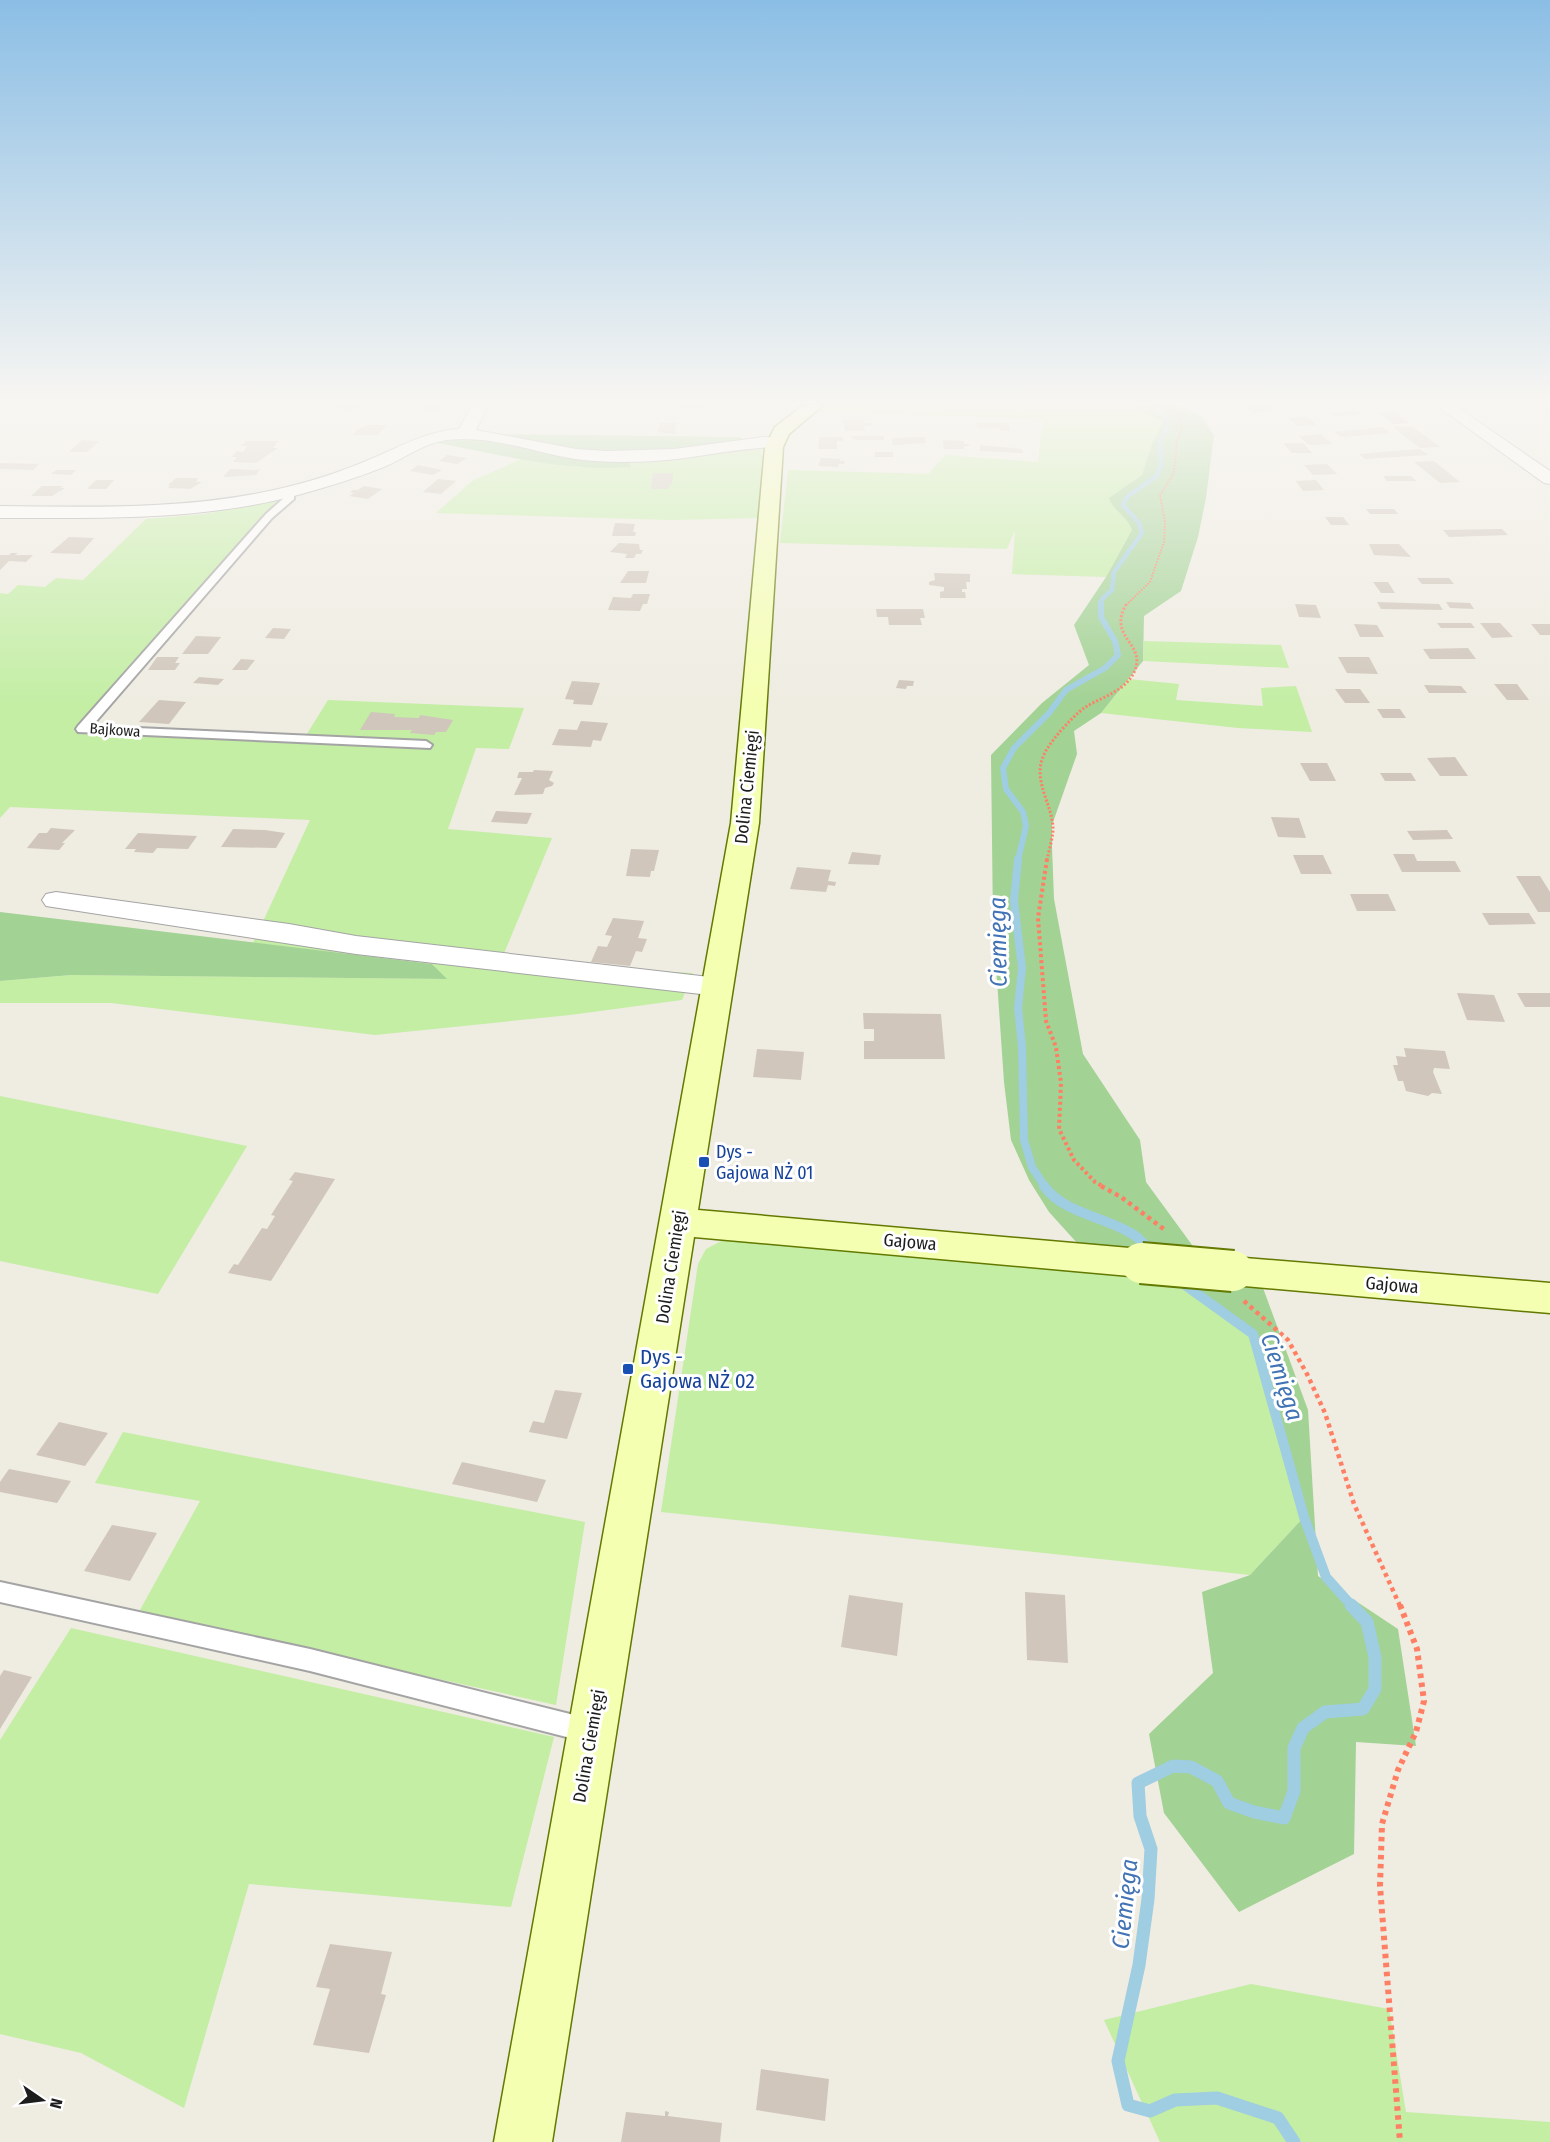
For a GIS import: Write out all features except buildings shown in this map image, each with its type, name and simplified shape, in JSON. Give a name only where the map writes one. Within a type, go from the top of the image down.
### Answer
[{"type":"street","points":[[0,512],[179,510],[229,505]]},
{"type":"street","name":"Dolina Ciemięgi","points":[[523,2142],[591,1732],[627,1467],[678,1222],[748,798],[771,505]]},
{"type":"street","points":[[56,900],[289,933],[356,945],[718,987]]},
{"type":"street","name":"Gajowa","points":[[678,1222],[1550,1298]]},
{"type":"lane","name":"Bajkowa","points":[[282,505],[269,516],[82,729],[426,745]]},
{"type":"lane","points":[[0,1592],[310,1660],[591,1732]]},
{"type":"green space","points":[[255,505],[274,505],[75,732],[302,742],[328,700],[524,708],[509,749],[476,748],[448,829],[552,838],[500,963],[693,973],[682,1000],[570,1015],[375,1035],[111,1003],[0,1003],[0,981],[71,975],[446,979],[432,964],[253,943],[310,820],[10,807],[0,818],[0,593],[8,594],[18,585],[45,587],[56,578],[83,580],[146,519],[204,514]]},
{"type":"green space","points":[[445,505],[762,505],[761,518],[671,520],[436,513]]},
{"type":"green space","points":[[784,505],[1113,505],[1132,530],[1106,577],[1012,574],[1015,530],[1007,549],[780,543]]},
{"type":"green space","points":[[1113,505],[1205,505],[1198,537],[1181,591],[1144,616],[1143,661],[1101,713],[1074,731],[1077,754],[1052,825],[1054,899],[1083,1054],[1140,1140],[1146,1182],[1195,1249],[1129,1249],[1078,1244],[1049,1212],[1029,1180],[1011,1140],[1004,1082],[993,922],[991,755],[1042,703],[1089,665],[1074,625],[1106,577],[1132,530]]},
{"type":"green space","points":[[1144,641],[1281,645],[1289,668],[1143,661]]},
{"type":"green space","points":[[1129,679],[1179,684],[1176,700],[1263,706],[1261,688],[1296,686],[1312,732],[1238,728],[1101,713]]},
{"type":"green space","points":[[0,912],[432,964],[447,979],[71,975],[0,981]]},
{"type":"green space","points":[[0,1096],[247,1146],[158,1294],[0,1261]]},
{"type":"green space","points":[[729,1237],[1072,1267],[1180,1283],[1253,1334],[1304,1517],[1250,1575],[661,1512],[698,1264],[706,1249]]},
{"type":"green space","points":[[1180,1283],[1263,1288],[1308,1410],[1318,1576],[1398,1629],[1416,1746],[1356,1742],[1354,1854],[1239,1912],[1164,1813],[1149,1734],[1213,1673],[1202,1592],[1250,1575],[1304,1517],[1253,1334]]},
{"type":"green space","points":[[123,1432],[585,1522],[556,1705],[175,1621],[140,1610],[200,1501],[95,1483]]},
{"type":"green space","points":[[71,1628],[554,1737],[511,1907],[249,1884],[184,2108],[81,2053],[0,2034],[0,1740]]},
{"type":"green space","points":[[1251,1984],[1389,2009],[1406,2112],[1550,2122],[1550,2142],[1160,2142],[1104,2020]]},
{"type":"waterway","name":"Ciemięga","points":[[1100,605],[1102,599],[1112,590],[1114,572],[1142,533],[1139,523],[1123,505]]},
{"type":"waterway","name":"Ciemięga","points":[[1018,860],[1026,826],[1023,812],[1006,789],[1003,768],[1014,748],[1049,713],[1066,690],[1105,668],[1118,655],[1115,641],[1101,617],[1101,603]]},
{"type":"waterway","name":"Ciemięga","points":[[1018,859],[1014,901],[1022,968],[1018,1008],[1022,1046],[1024,1140],[1032,1167],[1045,1187]]},
{"type":"waterway","name":"Ciemięga","points":[[1045,1187],[1063,1203],[1074,1209],[1134,1235],[1151,1251]]},
{"type":"waterway","name":"Ciemięga","points":[[1178,1280],[1253,1334],[1304,1517],[1326,1577],[1352,1606]]},
{"type":"waterway","name":"Ciemięga","points":[[1294,2142],[1278,2118],[1217,2098],[1175,2100],[1150,2111],[1128,2105],[1118,2061],[1139,1965],[1148,1899],[1151,1849],[1140,1816],[1138,1783],[1173,1766],[1191,1767],[1217,1781],[1229,1803],[1254,1812],[1284,1818],[1294,1791],[1294,1748],[1303,1728],[1325,1712],[1363,1709],[1375,1689],[1375,1657],[1367,1622],[1351,1605]]},
{"type":"place","name":"Dys - Gajowa NŻ 01","points":[[704,1162]]},
{"type":"place","name":"Dys - Gajowa NŻ 02","points":[[628,1369]]}]
